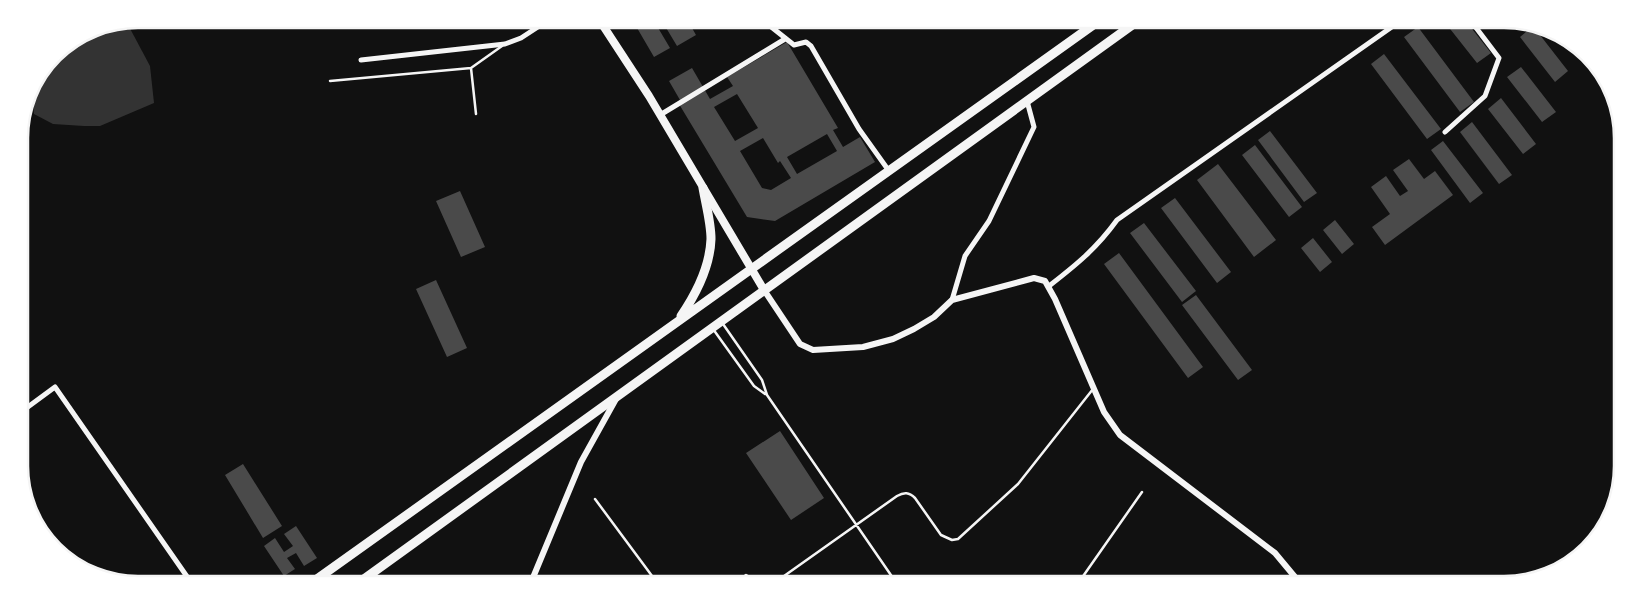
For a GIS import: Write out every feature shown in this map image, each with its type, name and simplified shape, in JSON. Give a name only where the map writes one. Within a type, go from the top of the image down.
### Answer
[{"type":"main road","points":[[604,28],[660,115],[764,290]]},
{"type":"main road","points":[[321,576],[1089,28]]},
{"type":"main road","points":[[368,576],[1128,28]]},
{"type":"main road","points":[[677,322],[691,302],[704,274],[711,240],[703,188]]},
{"type":"street","points":[[361,60],[505,44],[521,38],[535,28]]},
{"type":"street","points":[[772,28],[794,45],[806,42],[811,46],[860,129],[889,171]]},
{"type":"street","points":[[1048,286],[1079,263],[1103,240],[1117,220],[1390,28]]},
{"type":"street","points":[[1445,132],[1485,96],[1499,58],[1476,28]]},
{"type":"street","points":[[660,115],[785,39]]},
{"type":"street","points":[[952,300],[965,256],[989,221],[1034,127],[1027,100]]},
{"type":"street","points":[[764,290],[800,344],[813,350],[864,347],[893,339],[934,317],[952,300],[1034,278],[1045,281],[1104,412],[1120,435],[1275,553],[1293,575]]},
{"type":"street","points":[[28,406],[55,387],[187,576]]},
{"type":"street","points":[[534,576],[581,462],[617,396]]},
{"type":"lane","points":[[330,81],[471,68],[505,44]]},
{"type":"lane","points":[[471,68],[476,114]]},
{"type":"lane","points":[[721,321],[762,380],[767,395],[891,575]]},
{"type":"lane","points":[[712,327],[754,386],[767,395]]},
{"type":"lane","points":[[785,576],[897,496],[909,493],[915,498],[941,535],[952,540],[958,538],[1018,484],[1094,388]]},
{"type":"lane","points":[[1084,575],[1142,492]]},
{"type":"lane","points":[[595,500],[652,576]]},
{"type":"shaded area","points":[[130,28],[150,66],[154,103],[100,126],[53,124],[34,114],[33,104],[46,76],[70,50],[102,33]]},
{"type":"building","points":[[637,28],[658,28],[670,48],[654,57]]},
{"type":"building","points":[[666,28],[692,28],[696,35],[677,46]]},
{"type":"building","points":[[1419,28],[1474,102],[1460,112],[1404,37]]},
{"type":"building","points":[[1449,28],[1471,28],[1491,53],[1477,63]]},
{"type":"building","points":[[1528,31],[1538,33],[1568,71],[1555,82],[1520,37]]},
{"type":"building","points":[[787,42],[838,128],[833,130],[843,147],[860,137],[875,162],[775,221],[747,217],[679,104],[680,100],[669,81],[692,68],[710,99],[733,86],[727,77]],"holes":[[[737,94],[758,128],[735,141],[714,107]],[[827,134],[837,151],[797,174],[787,157]],[[763,138],[778,163],[780,161],[791,178],[771,190],[762,188],[740,151]]]},
{"type":"building","points":[[1384,54],[1441,129],[1427,139],[1371,64]]},
{"type":"building","points":[[1521,67],[1556,112],[1542,122],[1507,77]]},
{"type":"building","points":[[1501,98],[1536,144],[1523,154],[1488,109]]},
{"type":"building","points":[[1472,122],[1512,175],[1499,184],[1460,132]]},
{"type":"building","points":[[1270,131],[1317,193],[1304,202],[1258,140]]},
{"type":"building","points":[[1443,141],[1483,193],[1470,203],[1431,150]]},
{"type":"building","points":[[1255,145],[1302,207],[1289,217],[1242,155]]},
{"type":"building","points":[[1409,159],[1424,179],[1435,171],[1453,195],[1385,245],[1372,227],[1390,214],[1371,187],[1386,176],[1400,196],[1408,191],[1393,170]]},
{"type":"building","points":[[1218,164],[1276,240],[1254,257],[1197,180]]},
{"type":"building","points":[[460,191],[485,247],[461,257],[436,201]]},
{"type":"building","points":[[1175,198],[1231,272],[1217,283],[1161,208]]},
{"type":"building","points":[[1335,220],[1354,244],[1342,254],[1323,230]]},
{"type":"building","points":[[1144,223],[1196,291],[1182,302],[1130,233]]},
{"type":"building","points":[[1313,238],[1332,262],[1320,272],[1301,248]]},
{"type":"building","points":[[1119,253],[1203,367],[1188,378],[1104,264]]},
{"type":"building","points":[[436,280],[467,348],[447,357],[416,289]]},
{"type":"building","points":[[1196,295],[1252,370],[1238,380],[1182,305]]},
{"type":"building","points":[[780,431],[824,498],[791,520],[746,453]]},
{"type":"building","points":[[243,464],[282,526],[263,538],[225,475]]},
{"type":"building","points":[[296,526],[317,558],[304,566],[296,553],[287,558],[295,569],[284,576],[264,546],[275,538],[284,552],[293,546],[284,534]]}]
